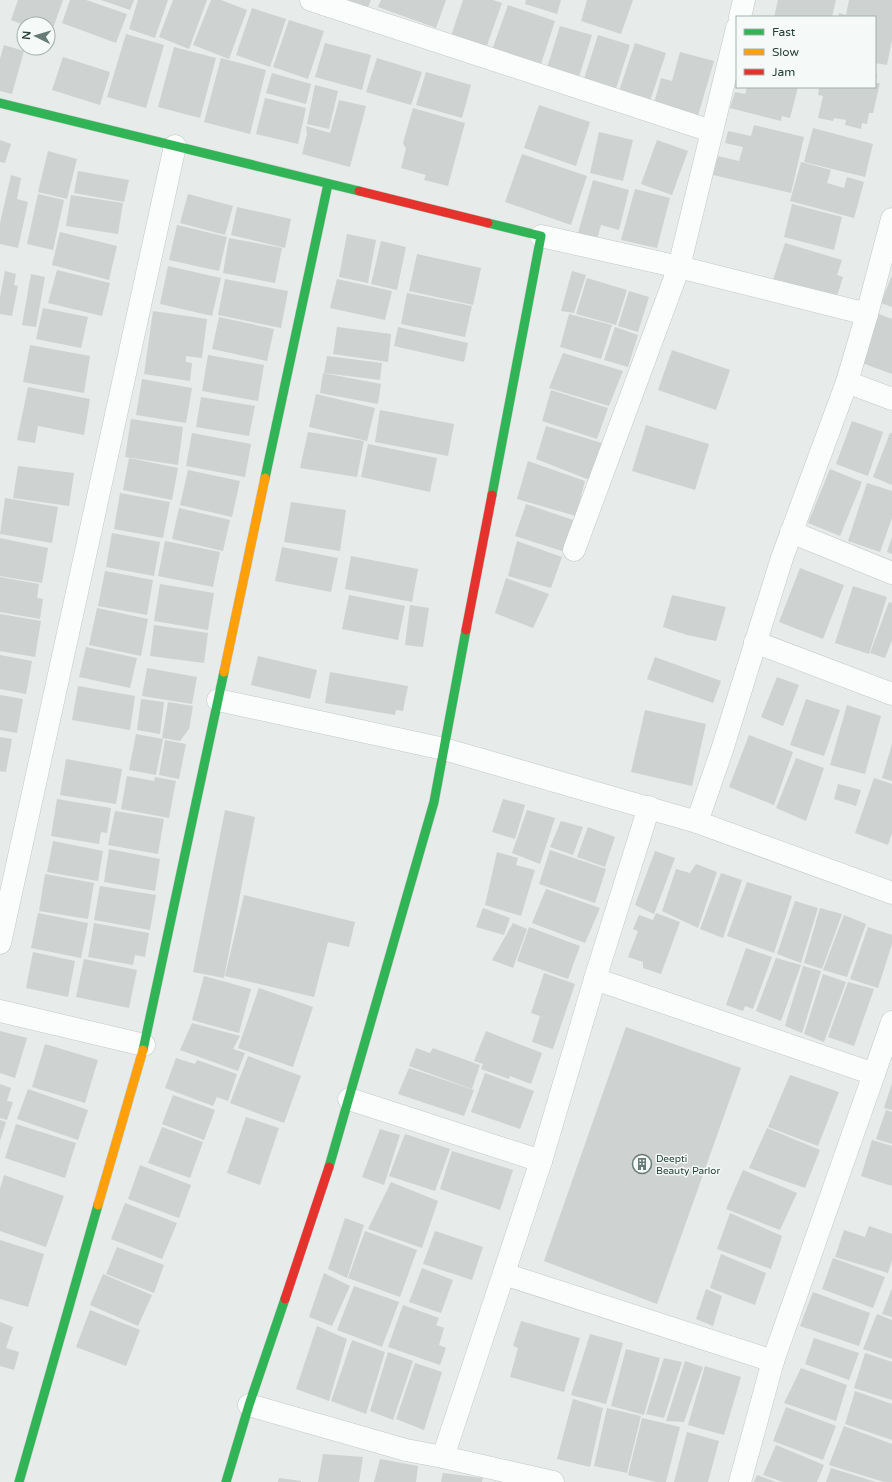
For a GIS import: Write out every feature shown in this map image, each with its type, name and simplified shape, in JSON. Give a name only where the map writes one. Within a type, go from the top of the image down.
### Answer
[{"type":"street","points":[[740,16],[744,0]]},
{"type":"street","points":[[317,1],[711,131]]},
{"type":"street","points":[[574,550],[679,267],[736,32]]},
{"type":"street","points":[[0,103],[541,236],[679,267],[868,314]]},
{"type":"street","points":[[0,943],[175,146]]},
{"type":"street","points":[[22,1481],[144,1045],[328,184]]},
{"type":"street","points":[[697,822],[791,532],[847,382],[868,314],[892,219]]},
{"type":"street","points":[[226,1482],[249,1405],[339,1136],[434,802],[541,236]]},
{"type":"street","points":[[847,382],[892,399]]},
{"type":"street","points":[[791,532],[892,573]]},
{"type":"street","points":[[755,642],[892,694]]},
{"type":"street","points":[[218,700],[444,749],[649,807],[697,822],[892,893]]},
{"type":"street","points":[[443,1457],[542,1161],[595,979],[649,807]]},
{"type":"street","points":[[595,979],[874,1074]]},
{"type":"street","points":[[0,1011],[144,1045]]},
{"type":"street","points":[[740,1482],[773,1361],[892,1022]]},
{"type":"street","points":[[349,1099],[542,1161]]},
{"type":"street","points":[[504,1274],[773,1361]]},
{"type":"street","points":[[249,1405],[406,1450],[553,1482]]},
{"type":"building","points":[[18,0],[63,0],[56,20],[56,16],[16,16],[16,22],[11,20]]},
{"type":"building","points":[[70,0],[86,0],[127,14],[116,43],[62,23]]},
{"type":"building","points":[[101,0],[134,0],[130,10]]},
{"type":"building","points":[[138,0],[168,0],[155,38],[129,29]]},
{"type":"building","points":[[173,0],[207,0],[189,49],[159,37]]},
{"type":"building","points":[[211,0],[221,0],[247,10],[229,59],[193,45]]},
{"type":"building","points":[[341,0],[371,0],[367,10]]},
{"type":"building","points":[[381,0],[446,0],[436,28],[378,7]]},
{"type":"building","points":[[463,0],[493,0],[502,3],[485,51],[450,39]]},
{"type":"building","points":[[526,0],[561,0],[557,14],[525,4]]},
{"type":"building","points":[[587,0],[633,0],[621,34],[581,21]]},
{"type":"building","points":[[778,0],[836,0],[832,16],[774,16]]},
{"type":"building","points":[[849,0],[892,0],[892,40],[887,65],[876,63],[876,16],[838,16],[839,13],[846,15]]},
{"type":"building","points":[[508,5],[555,21],[540,67],[492,50]]},
{"type":"building","points":[[252,8],[286,19],[270,67],[236,55]]},
{"type":"building","points":[[289,20],[324,31],[308,79],[273,67]]},
{"type":"building","points":[[560,26],[592,35],[578,80],[546,71]]},
{"type":"building","points":[[126,34],[164,45],[146,108],[107,97]]},
{"type":"building","points":[[598,35],[630,45],[614,95],[582,85]]},
{"type":"building","points":[[325,43],[371,55],[362,90],[315,77]]},
{"type":"building","points":[[635,43],[666,53],[648,107],[617,97]]},
{"type":"building","points":[[4,45],[16,49],[16,56],[23,56],[12,94],[0,91],[0,59]]},
{"type":"building","points":[[174,47],[216,58],[200,118],[158,107]]},
{"type":"building","points":[[680,52],[714,61],[697,119],[653,107],[661,78],[672,81]]},
{"type":"building","points":[[63,57],[110,72],[100,105],[52,90]]},
{"type":"building","points":[[221,58],[266,70],[250,134],[204,122]]},
{"type":"building","points":[[377,58],[422,72],[411,105],[366,92]]},
{"type":"building","points":[[426,72],[471,85],[462,118],[416,105]]},
{"type":"building","points":[[272,73],[311,84],[306,104],[266,93]]},
{"type":"building","points":[[876,83],[880,83],[873,113],[869,113],[867,124],[862,123],[861,129],[845,125],[846,120],[834,118],[833,121],[818,118],[823,96],[818,95],[819,88],[876,88]]},
{"type":"building","points":[[315,85],[338,91],[329,129],[307,124]]},
{"type":"building","points":[[747,88],[798,88],[790,118],[782,116],[781,121],[730,108],[735,92],[745,94]]},
{"type":"building","points":[[265,98],[306,108],[298,144],[256,134]]},
{"type":"building","points":[[339,100],[366,106],[350,167],[302,154],[307,134],[306,126],[330,133]]},
{"type":"building","points":[[539,105],[590,122],[576,166],[524,148]]},
{"type":"building","points":[[413,108],[465,123],[448,186],[424,180],[426,175],[401,168],[406,149],[403,143]]},
{"type":"building","points":[[754,125],[804,137],[791,193],[713,175],[718,156],[739,161],[743,147],[725,143],[728,131],[751,136]]},
{"type":"building","points":[[813,128],[873,144],[865,177],[804,162]]},
{"type":"building","points":[[599,132],[633,140],[623,181],[590,173]]},
{"type":"building","points":[[0,140],[11,144],[5,163],[0,162]]},
{"type":"building","points":[[657,140],[688,151],[672,195],[641,184]]},
{"type":"building","points":[[48,151],[77,159],[67,199],[38,192]]},
{"type":"building","points":[[522,154],[587,176],[571,225],[505,202]]},
{"type":"building","points":[[801,162],[831,170],[827,183],[844,188],[847,177],[864,182],[854,218],[790,201]]},
{"type":"building","points":[[78,171],[129,180],[124,202],[74,193]]},
{"type":"building","points":[[11,175],[21,178],[17,199],[28,202],[18,248],[0,244],[0,223]]},
{"type":"building","points":[[593,180],[629,190],[619,230],[601,225],[597,239],[578,233]]},
{"type":"building","points":[[635,189],[670,198],[657,248],[621,240]]},
{"type":"building","points":[[38,194],[64,200],[53,250],[27,244]]},
{"type":"building","points":[[188,194],[233,206],[225,235],[180,223]]},
{"type":"building","points":[[71,195],[123,203],[118,234],[66,226]]},
{"type":"building","points":[[792,204],[842,217],[834,250],[784,237]]},
{"type":"building","points":[[237,207],[291,219],[285,248],[231,235]]},
{"type":"building","points":[[177,225],[227,237],[219,271],[169,260]]},
{"type":"building","points":[[60,232],[117,246],[109,280],[52,265]]},
{"type":"building","points":[[347,234],[376,240],[368,283],[339,277]]},
{"type":"building","points":[[229,238],[282,248],[275,283],[223,273]]},
{"type":"building","points":[[381,241],[406,247],[397,290],[371,284]]},
{"type":"building","points":[[785,243],[842,260],[837,275],[843,277],[836,299],[773,280]]},
{"type":"building","points":[[417,254],[481,268],[473,305],[409,291]]},
{"type":"building","points":[[168,266],[221,278],[212,316],[160,304]]},
{"type":"building","points":[[57,270],[110,283],[102,316],[48,303]]},
{"type":"building","points":[[5,271],[16,274],[14,285],[18,286],[12,316],[0,314],[0,297]]},
{"type":"building","points":[[572,271],[586,275],[574,313],[561,311]]},
{"type":"building","points":[[31,274],[45,277],[36,327],[22,325]]},
{"type":"building","points":[[892,275],[892,307],[881,303]]},
{"type":"building","points":[[587,278],[627,290],[616,325],[576,314]]},
{"type":"building","points":[[225,279],[288,291],[281,328],[218,315]]},
{"type":"building","points":[[337,279],[392,291],[385,320],[330,308]]},
{"type":"building","points":[[629,291],[649,297],[638,332],[618,326]]},
{"type":"building","points":[[407,293],[472,306],[465,337],[401,324]]},
{"type":"building","points":[[43,308],[88,317],[81,348],[36,339]]},
{"type":"building","points":[[153,311],[207,319],[202,358],[186,356],[186,362],[192,363],[190,381],[144,374]]},
{"type":"building","points":[[569,314],[612,325],[601,359],[560,347]]},
{"type":"building","points":[[879,314],[892,319],[892,374],[862,363]]},
{"type":"building","points":[[219,317],[274,329],[267,361],[212,349]]},
{"type":"building","points":[[337,327],[391,334],[388,362],[333,354]]},
{"type":"building","points":[[398,327],[468,343],[464,362],[394,346]]},
{"type":"building","points":[[615,327],[638,335],[628,367],[604,360]]},
{"type":"building","points":[[30,345],[90,356],[84,393],[23,382]]},
{"type":"building","points":[[672,350],[730,370],[716,410],[658,390]]},
{"type":"building","points":[[563,353],[623,371],[609,406],[549,388]]},
{"type":"building","points":[[208,355],[264,365],[258,401],[202,391]]},
{"type":"building","points":[[327,356],[382,363],[380,380],[324,373]]},
{"type":"building","points":[[323,373],[381,384],[378,404],[320,393]]},
{"type":"building","points":[[142,379],[192,388],[186,423],[136,415]]},
{"type":"building","points":[[28,387],[90,399],[84,435],[38,426],[35,443],[17,440]]},
{"type":"building","points":[[551,390],[608,408],[597,439],[542,421]]},
{"type":"building","points":[[316,394],[375,408],[367,441],[309,427]]},
{"type":"building","points":[[201,397],[255,406],[249,436],[196,427]]},
{"type":"building","points":[[380,410],[454,424],[448,456],[375,442]]},
{"type":"building","points":[[131,419],[183,427],[178,465],[125,457]]},
{"type":"building","points":[[852,421],[883,432],[868,476],[836,464]]},
{"type":"building","points":[[646,425],[709,444],[695,490],[632,471]]},
{"type":"building","points":[[546,426],[605,444],[592,481],[536,459]]},
{"type":"building","points":[[308,432],[364,441],[357,477],[300,468]]},
{"type":"building","points":[[192,433],[251,444],[245,477],[186,466]]},
{"type":"building","points":[[890,433],[892,433],[892,485],[873,477]]},
{"type":"building","points":[[368,444],[437,458],[430,492],[361,477]]},
{"type":"building","points":[[129,458],[178,468],[172,500],[123,490]]},
{"type":"building","points":[[528,461],[585,481],[576,516],[517,499]]},
{"type":"building","points":[[18,466],[74,473],[69,506],[13,498]]},
{"type":"building","points":[[830,469],[862,482],[840,536],[808,523]]},
{"type":"building","points":[[188,470],[240,481],[232,517],[180,505]]},
{"type":"building","points":[[867,483],[892,491],[892,518],[880,552],[848,541]]},
{"type":"building","points":[[120,493],[170,502],[163,538],[114,529]]},
{"type":"building","points":[[5,498],[58,507],[52,543],[0,534]]},
{"type":"building","points":[[291,502],[346,510],[340,551],[284,542]]},
{"type":"building","points":[[526,504],[576,521],[565,552],[515,536]]},
{"type":"building","points":[[179,508],[230,520],[223,551],[172,539]]},
{"type":"building","points":[[112,533],[160,542],[154,576],[106,567]]},
{"type":"building","points":[[892,537],[892,554],[887,552]]},
{"type":"building","points":[[0,538],[48,548],[42,583],[0,576]]},
{"type":"building","points":[[165,541],[220,552],[213,587],[158,576]]},
{"type":"building","points":[[517,541],[562,557],[551,588],[508,576]]},
{"type":"building","points":[[282,547],[338,558],[331,592],[275,581]]},
{"type":"building","points":[[351,556],[418,569],[412,602],[345,589]]},
{"type":"building","points":[[800,568],[844,585],[823,639],[779,622]]},
{"type":"building","points":[[105,571],[153,580],[147,615],[98,606]]},
{"type":"building","points":[[0,577],[39,584],[37,598],[43,599],[40,619],[0,612]]},
{"type":"building","points":[[506,578],[549,594],[533,628],[495,613]]},
{"type":"building","points":[[160,584],[214,593],[208,630],[154,621]]},
{"type":"building","points":[[853,586],[887,597],[869,654],[835,643]]},
{"type":"building","points":[[349,595],[405,606],[398,640],[342,629]]},
{"type":"building","points":[[672,595],[726,607],[716,641],[687,635],[663,627]]},
{"type":"building","points":[[889,602],[892,603],[892,640],[885,658],[870,653]]},
{"type":"building","points":[[410,605],[429,608],[423,647],[405,645]]},
{"type":"building","points":[[97,608],[148,619],[141,656],[89,645]]},
{"type":"building","points":[[0,614],[41,621],[35,657],[0,651]]},
{"type":"building","points":[[154,625],[208,633],[204,663],[150,656]]},
{"type":"building","points":[[86,647],[137,658],[130,688],[79,677]]},
{"type":"building","points":[[0,655],[32,661],[26,694],[0,689]]},
{"type":"building","points":[[258,656],[317,670],[310,699],[251,685]]},
{"type":"building","points":[[655,657],[721,681],[713,703],[647,679]]},
{"type":"building","points":[[147,668],[197,677],[192,704],[142,696]]},
{"type":"building","points":[[330,672],[408,686],[403,711],[396,710],[395,715],[325,703]]},
{"type":"building","points":[[777,677],[799,685],[783,726],[761,717]]},
{"type":"building","points":[[78,686],[135,696],[130,730],[72,720]]},
{"type":"building","points":[[0,695],[23,699],[17,733],[0,730]]},
{"type":"building","points":[[141,699],[164,702],[160,734],[137,730]]},
{"type":"building","points":[[806,699],[840,710],[824,756],[790,745]]},
{"type":"building","points":[[168,702],[193,706],[189,729],[180,741],[162,738]]},
{"type":"building","points":[[847,705],[881,716],[865,774],[830,765]]},
{"type":"building","points":[[645,710],[706,724],[692,786],[631,772]]},
{"type":"building","points":[[136,734],[163,739],[156,775],[129,770]]},
{"type":"building","points":[[749,735],[793,752],[774,805],[729,787]]},
{"type":"building","points":[[0,737],[12,739],[6,772],[0,771]]},
{"type":"building","points":[[165,740],[186,744],[179,779],[159,775]]},
{"type":"building","points":[[892,744],[892,781],[882,778]]},
{"type":"building","points":[[796,758],[824,768],[806,821],[776,808]]},
{"type":"building","points":[[66,759],[122,769],[116,804],[60,795]]},
{"type":"building","points":[[127,776],[154,781],[155,777],[176,781],[169,818],[121,809]]},
{"type":"building","points":[[874,778],[892,784],[892,833],[888,845],[855,833]]},
{"type":"building","points":[[838,784],[861,790],[856,806],[834,799]]},
{"type":"building","points":[[57,799],[111,808],[107,833],[101,832],[99,844],[51,836]]},
{"type":"building","points":[[503,799],[525,805],[515,839],[492,832]]},
{"type":"building","points":[[225,810],[255,817],[224,978],[193,972]]},
{"type":"building","points":[[527,810],[555,818],[540,864],[512,853]]},
{"type":"building","points":[[115,811],[164,819],[158,854],[108,845]]},
{"type":"building","points":[[561,821],[583,827],[573,855],[550,847]]},
{"type":"building","points":[[588,827],[615,837],[605,867],[577,857]]},
{"type":"building","points":[[53,841],[103,851],[98,881],[47,872]]},
{"type":"building","points":[[109,849],[160,859],[155,891],[104,882]]},
{"type":"building","points":[[550,850],[606,869],[595,903],[539,884]]},
{"type":"building","points":[[655,851],[675,858],[654,914],[635,905]]},
{"type":"building","points":[[497,852],[518,858],[516,865],[535,870],[521,916],[485,905]]},
{"type":"building","points":[[696,864],[717,872],[698,928],[662,911],[676,869],[690,873]]},
{"type":"building","points":[[721,873],[742,880],[723,938],[700,929]]},
{"type":"building","points":[[45,874],[94,883],[88,919],[39,911]]},
{"type":"building","points":[[747,882],[792,896],[774,953],[727,936]]},
{"type":"building","points":[[100,886],[156,895],[150,930],[94,920]]},
{"type":"building","points":[[546,889],[600,908],[585,943],[532,923]]},
{"type":"building","points":[[244,895],[355,922],[349,947],[328,942],[314,997],[225,976]]},
{"type":"building","points":[[795,901],[818,908],[801,963],[777,954]]},
{"type":"building","points":[[483,908],[510,918],[504,935],[476,927]]},
{"type":"building","points":[[820,908],[842,914],[822,969],[804,963]]},
{"type":"building","points":[[38,913],[88,923],[81,958],[31,948]]},
{"type":"building","points":[[656,913],[680,922],[661,974],[643,968],[643,962],[628,957],[638,931],[633,929],[639,915],[653,920]]},
{"type":"building","points":[[844,915],[866,924],[847,977],[823,970]]},
{"type":"building","points":[[94,923],[149,933],[145,957],[135,955],[133,965],[88,957]]},
{"type":"building","points":[[513,923],[527,929],[513,968],[492,960]]},
{"type":"building","points":[[529,927],[580,946],[568,979],[517,961]]},
{"type":"building","points":[[868,927],[892,935],[892,944],[878,988],[850,979]]},
{"type":"building","points":[[746,948],[772,957],[753,1009],[745,1006],[743,1011],[726,1005]]},
{"type":"building","points":[[33,952],[75,961],[68,997],[26,988]]},
{"type":"building","points":[[776,958],[801,965],[781,1021],[756,1011]]},
{"type":"building","points":[[84,959],[137,970],[129,1008],[76,997]]},
{"type":"building","points":[[803,966],[821,971],[802,1033],[785,1026]]},
{"type":"building","points":[[544,973],[575,984],[553,1049],[532,1042],[540,1016],[531,1013]]},
{"type":"building","points":[[823,974],[846,982],[824,1042],[804,1034]]},
{"type":"building","points":[[204,976],[251,989],[239,1033],[192,1020]]},
{"type":"building","points":[[848,982],[874,989],[854,1046],[828,1037]]},
{"type":"building","points":[[259,988],[313,1007],[293,1067],[238,1048]]},
{"type":"building","points":[[192,1023],[240,1036],[233,1049],[245,1053],[238,1071],[180,1050]]},
{"type":"building","name":"Deepti Beauty Parlor","points":[[626,1027],[741,1068],[657,1304],[544,1261]]},
{"type":"building","points":[[0,1031],[27,1038],[15,1078],[0,1073]]},
{"type":"building","points":[[486,1031],[542,1053],[531,1084],[510,1076],[509,1079],[481,1069],[483,1064],[474,1061]]},
{"type":"building","points":[[45,1044],[98,1060],[85,1103],[32,1087]]},
{"type":"building","points":[[416,1048],[430,1053],[433,1048],[480,1065],[472,1089],[409,1066]]},
{"type":"building","points":[[248,1056],[301,1076],[284,1123],[230,1103]]},
{"type":"building","points":[[176,1058],[195,1064],[197,1060],[237,1074],[228,1101],[217,1097],[213,1106],[165,1088]]},
{"type":"building","points":[[409,1068],[474,1090],[464,1116],[398,1094]]},
{"type":"building","points":[[485,1073],[534,1091],[520,1129],[471,1112]]},
{"type":"building","points":[[790,1075],[839,1092],[818,1146],[768,1127]]},
{"type":"building","points":[[892,1083],[892,1110],[884,1108]]},
{"type":"building","points":[[0,1084],[11,1088],[7,1101],[13,1102],[7,1120],[0,1118]]},
{"type":"building","points":[[28,1089],[88,1110],[78,1140],[17,1119]]},
{"type":"building","points":[[173,1095],[215,1110],[204,1140],[162,1124]]},
{"type":"building","points":[[886,1110],[892,1112],[892,1144],[876,1139]]},
{"type":"building","points":[[246,1117],[279,1128],[260,1185],[227,1173]]},
{"type":"building","points":[[0,1120],[6,1122],[0,1141]]},
{"type":"building","points":[[16,1124],[76,1143],[65,1178],[5,1158]]},
{"type":"building","points":[[162,1127],[203,1142],[190,1178],[148,1163]]},
{"type":"building","points":[[767,1128],[820,1150],[805,1188],[749,1168]]},
{"type":"building","points":[[380,1129],[400,1135],[384,1185],[362,1177]]},
{"type":"building","points":[[405,1134],[450,1149],[435,1191],[389,1176]]},
{"type":"building","points":[[872,1140],[892,1146],[892,1186],[861,1176]]},
{"type":"building","points":[[452,1151],[513,1170],[500,1210],[440,1189]]},
{"type":"building","points":[[140,1165],[191,1185],[179,1218],[128,1199]]},
{"type":"building","points":[[743,1170],[797,1193],[780,1230],[726,1209]]},
{"type":"building","points":[[4,1175],[64,1196],[46,1247],[0,1231],[0,1189]]},
{"type":"building","points":[[391,1182],[438,1201],[422,1248],[368,1229]]},
{"type":"building","points":[[125,1203],[177,1223],[162,1259],[111,1239]]},
{"type":"building","points":[[730,1213],[782,1236],[771,1269],[717,1249]]},
{"type":"building","points":[[345,1218],[364,1225],[347,1278],[328,1269]]},
{"type":"building","points":[[869,1226],[892,1234],[892,1260],[888,1273],[835,1257],[844,1230],[865,1237]]},
{"type":"building","points":[[365,1231],[417,1250],[400,1297],[348,1278]]},
{"type":"building","points":[[435,1231],[483,1247],[472,1280],[423,1264]]},
{"type":"building","points":[[0,1240],[44,1254],[28,1307],[0,1299]]},
{"type":"building","points":[[117,1247],[164,1265],[154,1293],[106,1274]]},
{"type":"building","points":[[721,1254],[766,1273],[755,1305],[710,1288]]},
{"type":"building","points":[[833,1258],[885,1277],[873,1308],[822,1289]]},
{"type":"building","points":[[422,1268],[453,1280],[441,1313],[409,1302]]},
{"type":"building","points":[[324,1273],[350,1286],[332,1326],[309,1317]]},
{"type":"building","points":[[103,1274],[152,1295],[138,1326],[90,1305]]},
{"type":"building","points":[[354,1286],[399,1302],[382,1347],[337,1330]]},
{"type":"building","points":[[892,1288],[892,1317],[882,1314]]},
{"type":"building","points":[[706,1289],[722,1296],[713,1326],[696,1319]]},
{"type":"building","points":[[813,1292],[870,1313],[859,1346],[800,1326]]},
{"type":"building","points":[[403,1305],[439,1318],[436,1325],[444,1328],[439,1345],[446,1348],[440,1365],[388,1347]]},
{"type":"building","points":[[90,1310],[140,1330],[126,1366],[76,1347]]},
{"type":"building","points":[[877,1314],[892,1320],[892,1359],[863,1349]]},
{"type":"building","points":[[521,1321],[580,1338],[564,1392],[510,1377],[518,1348],[513,1346]]},
{"type":"building","points":[[0,1322],[13,1327],[6,1348],[19,1352],[14,1370],[0,1366]]},
{"type":"building","points":[[317,1326],[347,1339],[329,1401],[296,1389]]},
{"type":"building","points":[[590,1334],[623,1343],[606,1404],[571,1395]]},
{"type":"building","points":[[814,1338],[859,1353],[849,1380],[805,1364]]},
{"type":"building","points":[[352,1340],[385,1352],[366,1414],[331,1401]]},
{"type":"building","points":[[626,1349],[660,1358],[644,1415],[611,1406]]},
{"type":"building","points":[[388,1352],[413,1361],[393,1420],[370,1411]]},
{"type":"building","points":[[865,1353],[892,1362],[892,1400],[854,1388]]},
{"type":"building","points":[[664,1358],[682,1362],[664,1418],[646,1414]]},
{"type":"building","points":[[685,1361],[703,1367],[684,1422],[666,1421]]},
{"type":"building","points":[[415,1363],[442,1372],[424,1430],[396,1419]]},
{"type":"building","points":[[705,1366],[741,1377],[724,1435],[688,1425]]},
{"type":"building","points":[[801,1368],[847,1385],[836,1421],[784,1403]]},
{"type":"building","points":[[855,1391],[892,1404],[892,1440],[845,1424]]},
{"type":"building","points":[[573,1399],[603,1408],[590,1467],[557,1459]]},
{"type":"building","points":[[786,1407],[836,1426],[823,1460],[773,1441]]},
{"type":"building","points":[[607,1408],[641,1416],[627,1473],[594,1466]]},
{"type":"building","points":[[642,1418],[680,1427],[666,1482],[656,1482],[628,1475]]},
{"type":"building","points":[[844,1426],[892,1444],[892,1482],[884,1482],[829,1465]]},
{"type":"building","points":[[687,1432],[719,1441],[708,1482],[674,1482]]},
{"type":"building","points":[[776,1445],[824,1465],[817,1482],[783,1482],[763,1475]]},
{"type":"building","points":[[323,1454],[363,1457],[359,1482],[318,1482]]},
{"type":"building","points":[[380,1459],[418,1466],[416,1482],[374,1482]]},
{"type":"building","points":[[831,1468],[876,1482],[826,1482]]},
{"type":"building","points":[[443,1473],[483,1478],[482,1482],[441,1482]]},
{"type":"building","points":[[757,1475],[776,1482],[754,1482]]},
{"type":"building","points":[[279,1478],[301,1481],[301,1482],[278,1482]]},
{"type":"traffic: fast","points":[[0,103],[359,191]]},
{"type":"traffic: fast","points":[[265,478],[328,184]]},
{"type":"traffic: fast","points":[[488,223],[541,236],[492,495]]},
{"type":"traffic: fast","points":[[329,1167],[434,802],[466,630]]},
{"type":"traffic: fast","points":[[143,1050],[224,672]]},
{"type":"traffic: fast","points":[[19,1482],[98,1205]]},
{"type":"traffic: fast","points":[[226,1482],[249,1405],[285,1299]]},
{"type":"traffic: slow","points":[[224,672],[265,478]]},
{"type":"traffic: slow","points":[[98,1205],[143,1050]]},
{"type":"traffic: jam","points":[[359,191],[488,223]]},
{"type":"traffic: jam","points":[[466,630],[492,495]]},
{"type":"traffic: jam","points":[[285,1299],[329,1167]]},
{"type":"place","name":"Deepti Beauty Parlor","points":[[642,1164]]}]
